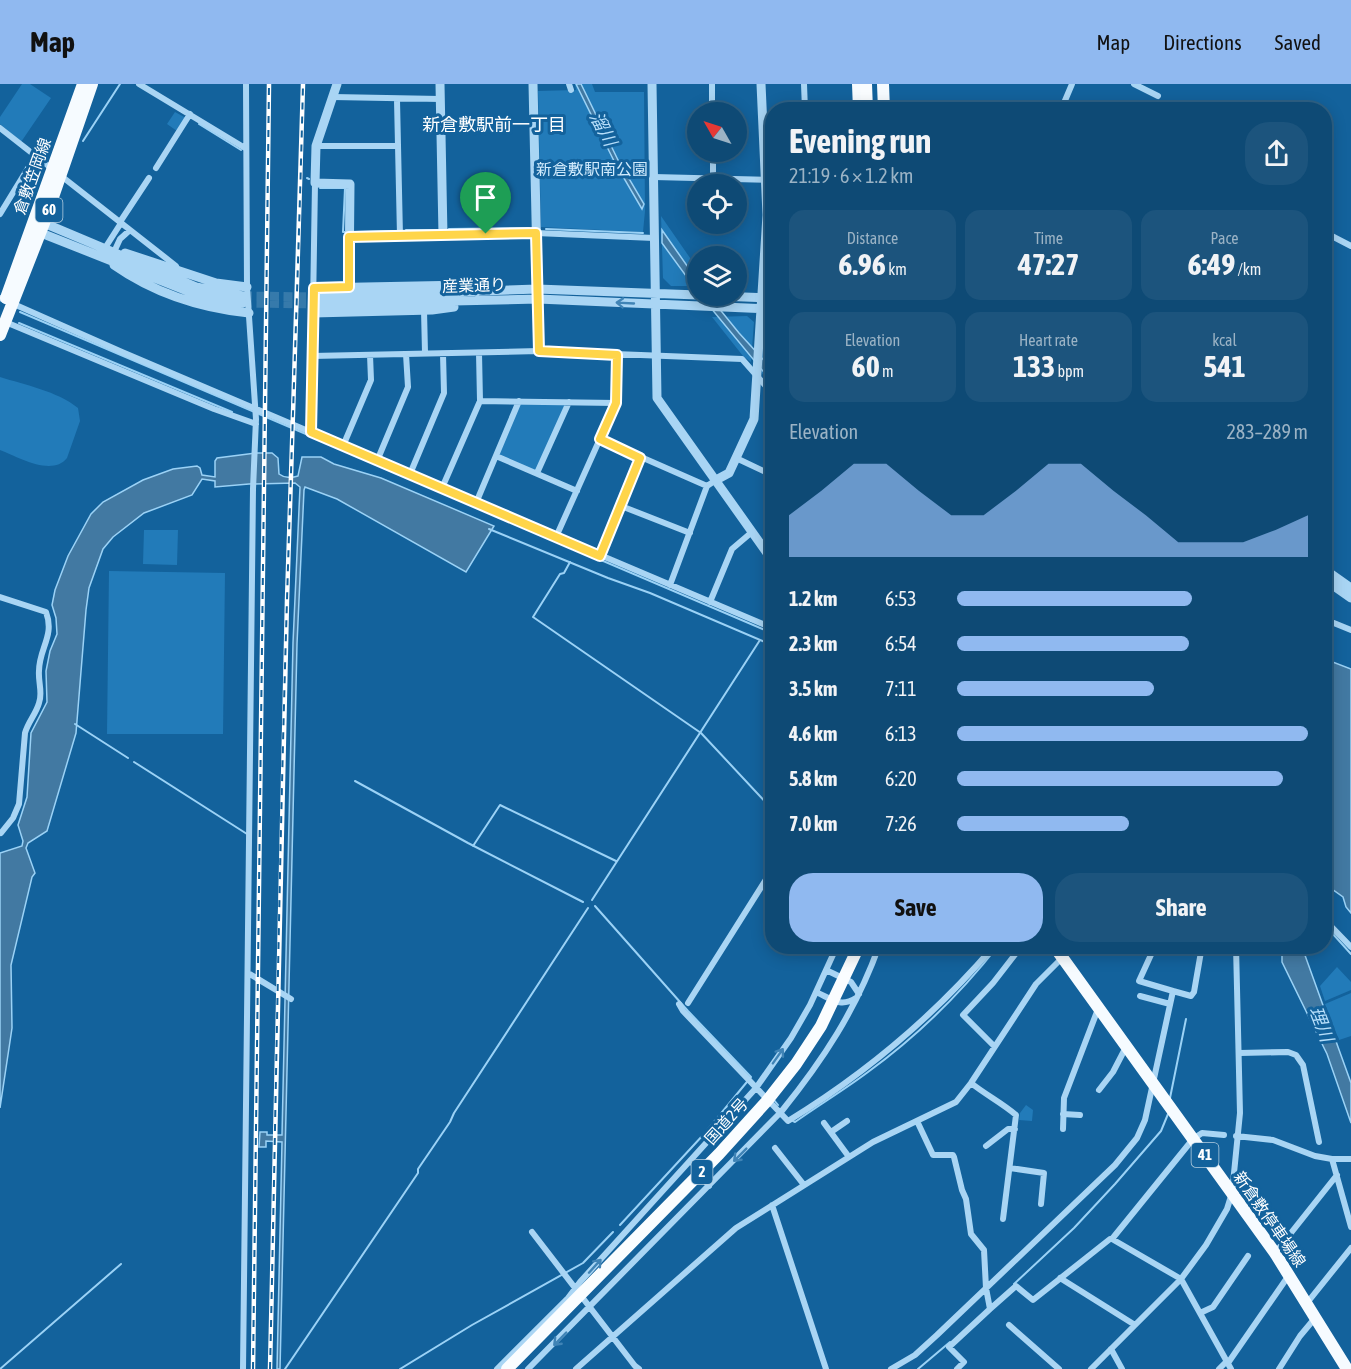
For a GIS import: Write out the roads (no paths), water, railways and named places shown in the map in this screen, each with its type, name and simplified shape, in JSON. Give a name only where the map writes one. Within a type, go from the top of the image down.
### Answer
[{"type":"highway","points":[[866,84],[867,102]]},
{"type":"highway","name":"国道2号","points":[[507,1369],[719,1154],[766,1102],[796,1064],[820,1026],[855,954]]},
{"type":"main road","name":"倉敷笠岡線","points":[[0,335],[6,301],[37,226],[83,84]]},
{"type":"main road","name":"倉敷笠岡線","points":[[56,172],[92,84]]},
{"type":"main road","points":[[858,84],[859,102]]},
{"type":"main road","points":[[883,84],[884,102]]},
{"type":"main road","name":"新倉敷停車場線","points":[[1061,954],[1275,1253],[1347,1369]]},
{"type":"street","points":[[139,84],[245,148]]},
{"type":"street","points":[[243,1369],[253,486],[256,422],[249,313],[244,296],[246,84]]},
{"type":"street","points":[[311,432],[316,146],[337,84]]},
{"type":"street","points":[[440,84],[443,235]]},
{"type":"street","points":[[532,84],[539,351]]},
{"type":"street","points":[[652,84],[658,401],[765,550]]},
{"type":"street","points":[[712,84],[712,102]]},
{"type":"street","points":[[761,84],[765,132]]},
{"type":"street","points":[[804,84],[805,102]]},
{"type":"street","points":[[1064,102],[1072,84]]},
{"type":"street","points":[[1134,84],[1158,96]]},
{"type":"street","points":[[333,97],[397,100],[440,99]]},
{"type":"street","points":[[397,100],[400,236]]},
{"type":"street","points":[[156,168],[190,114]]},
{"type":"street","points":[[1,131],[36,155],[177,266],[177,271]]},
{"type":"street","points":[[316,146],[398,146]]},
{"type":"street","points":[[0,214],[36,155]]},
{"type":"street","points":[[654,177],[687,178]]},
{"type":"street","points":[[107,250],[149,178]]},
{"type":"street","points":[[747,179],[765,180]]},
{"type":"street","points":[[315,183],[350,183],[349,287]]},
{"type":"street","points":[[37,226],[107,250],[196,287],[244,296]]},
{"type":"street","points":[[107,250],[130,230]]},
{"type":"street","points":[[349,237],[536,233],[654,238]]},
{"type":"street","points":[[1332,236],[1351,246]]},
{"type":"street","points":[[670,585],[707,486],[729,473],[754,419],[765,242]]},
{"type":"street","points":[[107,250],[195,294],[217,300],[244,296]]},
{"type":"street","points":[[107,250],[148,259],[244,296]]},
{"type":"street","points":[[107,250],[139,281],[175,297],[226,311],[249,313]]},
{"type":"street","points":[[467,285],[477,296],[468,306],[424,310],[315,301],[349,287],[467,285]]},
{"type":"street","name":"産業通り","points":[[315,301],[537,294],[687,295]]},
{"type":"street","name":"産業通り","points":[[537,294],[655,304],[760,309]]},
{"type":"street","points":[[747,297],[765,297]]},
{"type":"street","points":[[6,301],[765,625]]},
{"type":"street","points":[[760,309],[765,309]]},
{"type":"street","points":[[424,310],[425,353]]},
{"type":"street","points":[[2,318],[214,409],[256,422]]},
{"type":"street","points":[[312,356],[539,351],[742,359],[756,371],[765,383]]},
{"type":"street","points":[[442,488],[480,401],[479,352]]},
{"type":"street","points":[[377,460],[408,387],[406,354]]},
{"type":"street","points":[[410,474],[444,393],[443,354]]},
{"type":"street","points":[[343,446],[371,380],[370,355]]},
{"type":"street","points":[[556,537],[616,403],[617,355]]},
{"type":"street","points":[[480,401],[616,403]]},
{"type":"street","points":[[476,503],[519,401]]},
{"type":"street","points":[[537,474],[569,402]]},
{"type":"street","points":[[600,439],[707,486]]},
{"type":"street","points":[[496,456],[577,491]]},
{"type":"street","points":[[600,556],[640,458]]},
{"type":"street","points":[[736,458],[765,472]]},
{"type":"street","points":[[621,506],[690,533]]},
{"type":"street","points":[[710,602],[732,549],[752,532]]},
{"type":"street","points":[[1332,575],[1351,588]]},
{"type":"street","points":[[1332,585],[1351,598]]},
{"type":"street","points":[[0,597],[46,612],[50,624],[49,635],[40,660],[39,703],[25,733],[19,804],[13,818],[1,833],[0,826]]},
{"type":"street","points":[[1332,622],[1351,630]]},
{"type":"street","points":[[688,1004],[765,881]]},
{"type":"street","points":[[1332,927],[1351,947]]},
{"type":"street","points":[[497,1369],[576,1288],[691,1161],[752,1083],[791,1038],[833,954]]},
{"type":"street","points":[[528,1369],[781,1112],[815,1070],[858,996],[876,954]]},
{"type":"street","points":[[679,1004],[683,1011],[788,1121],[847,1082],[940,1004],[986,954]]},
{"type":"street","points":[[994,1046],[963,1015],[993,983],[1015,954]]},
{"type":"street","points":[[576,1369],[716,1244],[849,1156],[956,1102],[971,1083],[1055,954]]},
{"type":"street","points":[[1151,954],[1139,981],[1191,996],[1194,992],[1201,954]]},
{"type":"street","points":[[1091,1369],[1181,1279],[1218,1226],[1227,1209],[1232,1193],[1239,1113],[1240,1053],[1236,954]]},
{"type":"street","points":[[826,970],[851,982],[858,996]]},
{"type":"street","points":[[248,973],[289,997]]},
{"type":"street","points":[[816,992],[842,1004],[858,996]]},
{"type":"street","points":[[891,1369],[925,1347],[1115,1165],[1137,1138],[1142,1129],[1173,992]]},
{"type":"street","points":[[1140,996],[1170,1005]]},
{"type":"street","points":[[1063,1130],[1064,1098],[1098,1009]]},
{"type":"street","points":[[1099,1090],[1113,1072],[1126,1046]]},
{"type":"street","points":[[1240,1053],[1288,1052],[1296,1055],[1303,1065],[1318,1142]]},
{"type":"street","points":[[971,1083],[1017,1115],[1003,1219]]},
{"type":"street","points":[[1063,1114],[1080,1115]]},
{"type":"street","points":[[831,1132],[847,1121]]},
{"type":"street","points":[[917,1121],[933,1155],[953,1155],[956,1161],[966,1199],[971,1234],[984,1250],[989,1308]]},
{"type":"street","points":[[824,1123],[849,1156]]},
{"type":"street","points":[[986,1146],[1008,1129],[1015,1129]]},
{"type":"street","points":[[957,1369],[964,1362],[949,1347],[989,1308],[1016,1286],[1033,1300],[1112,1239],[1193,1139],[1202,1133],[1224,1135]]},
{"type":"street","points":[[1236,1136],[1266,1139],[1316,1156],[1351,1159]]},
{"type":"street","points":[[775,1148],[804,1185]]},
{"type":"street","points":[[1332,1159],[1351,1227]]},
{"type":"street","points":[[691,1161],[709,1186]]},
{"type":"street","points":[[1010,1168],[1044,1173],[1041,1204]]},
{"type":"street","points":[[1275,1253],[1337,1175]]},
{"type":"street","points":[[772,1205],[826,1369]]},
{"type":"street","points":[[532,1232],[639,1369]]},
{"type":"street","points":[[1112,1239],[1181,1279],[1229,1364]]},
{"type":"street","points":[[1307,1303],[1351,1248]]},
{"type":"street","points":[[1200,1313],[1213,1307],[1248,1256]]},
{"type":"street","points":[[1219,1369],[1229,1364],[1289,1275]]},
{"type":"street","points":[[1060,1278],[1135,1325]]},
{"type":"street","points":[[1279,1369],[1300,1336],[1316,1317]]},
{"type":"street","points":[[1010,1325],[1059,1369]]},
{"type":"street","points":[[1111,1349],[1122,1369]]},
{"type":"water","points":[[576,84],[581,84],[618,160],[644,204],[642,209],[615,163]]},
{"type":"water","points":[[662,230],[687,266],[687,277],[662,243]]},
{"type":"water","points":[[709,306],[717,306],[765,361],[765,374]]},
{"type":"water","points":[[272,453],[278,458],[279,474],[288,477],[298,476],[302,457],[321,457],[334,464],[381,478],[494,526],[466,572],[337,499],[305,487],[304,490],[297,644],[280,1369],[277,1369],[282,1142],[266,1141],[266,1147],[259,1147],[260,1132],[267,1132],[267,1135],[282,1135],[293,643],[300,487],[295,483],[215,487],[215,481],[202,479],[192,495],[144,513],[113,537],[103,549],[89,588],[76,733],[47,831],[28,843],[26,848],[35,873],[32,877],[11,965],[12,1028],[0,1108],[0,853],[22,846],[23,841],[18,825],[27,797],[31,733],[47,702],[46,671],[50,651],[57,634],[52,605],[55,590],[68,556],[91,514],[103,502],[143,480],[173,469],[197,466],[202,475],[215,477],[217,458]]},
{"type":"water","points":[[1332,662],[1351,669],[1351,913],[1343,897],[1332,889]]},
{"type":"water","name":"理川","points":[[1282,954],[1305,954],[1351,1083],[1351,1123],[1327,1054],[1282,962]]},
{"type":"waterway","points":[[83,141],[120,84]]},
{"type":"waterway","points":[[199,124],[241,150]]},
{"type":"waterway","points":[[320,188],[345,188],[343,232],[345,232]]},
{"type":"waterway","points":[[449,229],[529,228]]},
{"type":"waterway","points":[[546,229],[643,233]]},
{"type":"waterway","points":[[406,230],[437,230]]},
{"type":"waterway","points":[[355,232],[394,231]]},
{"type":"waterway","points":[[20,312],[765,630]]},
{"type":"waterway","points":[[19,323],[232,412]]},
{"type":"waterway","points":[[489,529],[765,642]]},
{"type":"waterway","points":[[570,562],[533,617],[701,733],[765,802]]},
{"type":"waterway","points":[[592,900],[760,640]]},
{"type":"waterway","points":[[75,724],[128,758]]},
{"type":"waterway","points":[[134,762],[247,834]]},
{"type":"waterway","points":[[355,781],[583,902]]},
{"type":"waterway","points":[[473,846],[500,805],[616,861]]},
{"type":"waterway","points":[[595,906],[688,1011],[751,1077],[704,1134],[620,1225]]},
{"type":"waterway","points":[[285,1369],[418,1173],[418,1169],[588,908]]},
{"type":"waterway","points":[[1332,933],[1351,954]]},
{"type":"waterway","points":[[793,1121],[795,1122],[850,1085],[903,1044],[969,981],[991,954]]},
{"type":"waterway","points":[[1170,1098],[1186,1019]]},
{"type":"waterway","points":[[774,1100],[778,1105]]},
{"type":"waterway","points":[[1014,1284],[1074,1228],[1115,1184],[1161,1131],[1168,1114]]},
{"type":"waterway","points":[[400,1369],[472,1325],[583,1263],[613,1232]]},
{"type":"waterway","points":[[0,1369],[121,1264]]},
{"type":"waterway","points":[[918,1369],[950,1342]]},
{"type":"tunnel","points":[[243,296],[318,297]]},
{"type":"tunnel","points":[[243,303],[317,304]]},
{"type":"railway","points":[[253,1369],[269,84]]},
{"type":"railway","points":[[270,1369],[284,696],[303,84]]},
{"type":"district","name":"新倉敷駅前一丁目","points":[[494,125]]},
{"type":"water label","name":"溜川","points":[[603,129]]},
{"type":"park label","name":"新倉敷駅南公園","points":[[592,169]]}]
